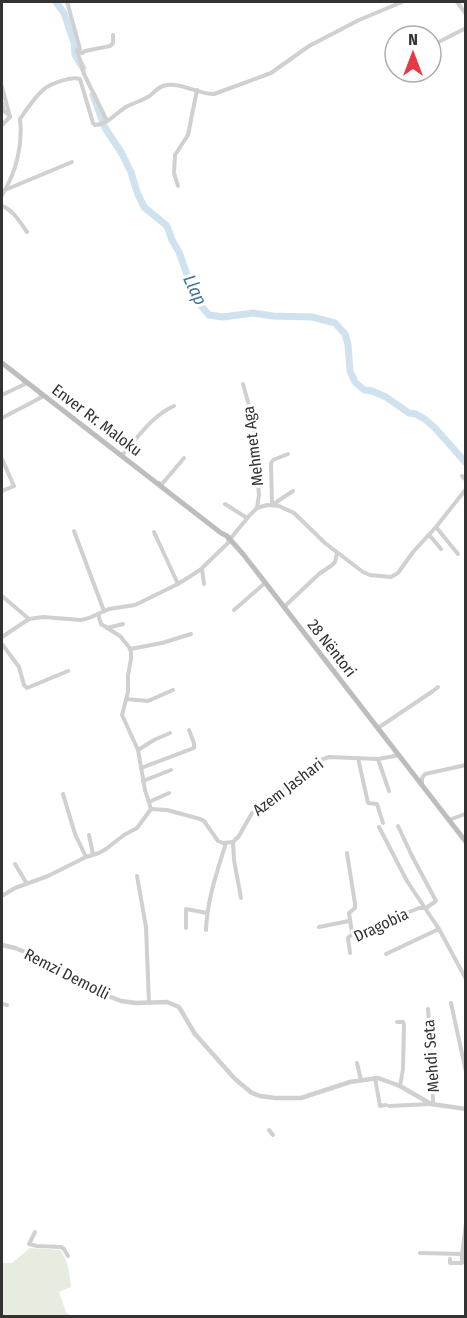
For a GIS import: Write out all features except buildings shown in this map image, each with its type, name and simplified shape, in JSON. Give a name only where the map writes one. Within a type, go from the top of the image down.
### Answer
[{"type":"main road","name":"Enver Rr. Maloku","points":[[2,363],[227,536]]},
{"type":"main road","name":"28 Nëntori","points":[[227,536],[465,842]]},
{"type":"street","points":[[69,2],[67,2],[80,49],[77,50],[84,74],[105,122]]},
{"type":"street","points":[[3,193],[17,162],[21,141],[20,119],[44,89],[68,79],[76,78],[82,81],[93,123],[98,126],[125,107],[147,97],[163,86],[186,86],[214,94],[271,73],[309,46],[359,20],[402,2]]},
{"type":"street","points":[[458,2],[465,12]]},
{"type":"street","points":[[443,40],[465,28]]},
{"type":"street","points":[[77,50],[82,53],[110,46],[113,43],[113,35]]},
{"type":"street","points":[[2,87],[10,118]]},
{"type":"street","points":[[178,186],[174,173],[175,155],[188,135],[197,90]]},
{"type":"street","points":[[2,103],[4,111],[10,118]]},
{"type":"street","points":[[2,116],[20,119]]},
{"type":"street","points":[[2,125],[10,118]]},
{"type":"street","points":[[3,193],[72,162]]},
{"type":"street","points":[[2,206],[11,212],[27,232]]},
{"type":"street","points":[[2,395],[25,384],[22,379]]},
{"type":"street","name":"Mehmet Aga","points":[[243,384],[253,420],[259,495],[257,508]]},
{"type":"street","points":[[2,418],[42,397],[40,393]]},
{"type":"street","points":[[118,452],[123,454],[163,411],[174,406]]},
{"type":"street","points":[[272,505],[271,463],[288,454]]},
{"type":"street","points":[[156,482],[162,484],[184,458]]},
{"type":"street","points":[[2,459],[14,486],[2,492]]},
{"type":"street","points":[[272,505],[294,513],[325,543],[365,573],[391,577],[398,573],[465,489]]},
{"type":"street","points":[[2,637],[29,619],[43,617],[81,620],[104,611],[135,605],[178,584],[202,569],[229,542],[227,536],[231,538],[257,508],[272,505],[294,491]]},
{"type":"street","points":[[225,504],[248,518]]},
{"type":"street","points":[[436,526],[458,554]]},
{"type":"street","points":[[74,531],[104,611]]},
{"type":"street","points":[[154,532],[178,584]]},
{"type":"street","points":[[428,535],[441,549]]},
{"type":"street","points":[[284,608],[319,574],[332,565],[337,553]]},
{"type":"street","points":[[202,569],[204,584]]},
{"type":"street","points":[[234,610],[265,583]]},
{"type":"street","points":[[2,596],[29,619]]},
{"type":"street","points":[[98,615],[99,622],[116,632],[130,650],[128,692],[122,715],[138,752],[151,809]]},
{"type":"street","points":[[106,628],[123,624]]},
{"type":"street","points":[[130,650],[191,634]]},
{"type":"street","points":[[2,644],[19,667],[27,688],[68,671]]},
{"type":"street","points":[[378,728],[438,687]]},
{"type":"street","points":[[126,699],[148,701],[174,690]]},
{"type":"street","points":[[141,768],[194,748],[195,743],[189,730]]},
{"type":"street","points":[[138,752],[154,740],[170,733]]},
{"type":"street","name":"Azem Jashari","points":[[233,842],[252,813],[315,762],[329,757],[378,759],[398,754]]},
{"type":"street","points":[[358,758],[368,803],[377,804],[383,823]]},
{"type":"street","points":[[378,759],[390,791]]},
{"type":"street","points":[[423,787],[422,778],[425,774],[465,765]]},
{"type":"street","points":[[143,781],[171,770]]},
{"type":"street","points":[[149,802],[169,793]]},
{"type":"street","points":[[63,794],[75,834],[86,857]]},
{"type":"street","points":[[151,809],[167,810],[200,819],[204,821],[218,841],[233,842],[241,898]]},
{"type":"street","points":[[2,896],[15,888],[48,876],[106,849],[137,828],[151,809]]},
{"type":"street","points":[[447,820],[465,814]]},
{"type":"street","points":[[398,826],[436,901],[426,908]]},
{"type":"street","points":[[379,827],[412,889],[439,929],[465,979]]},
{"type":"street","points":[[89,835],[93,854]]},
{"type":"street","points":[[206,930],[207,913],[226,843]]},
{"type":"street","points":[[347,853],[355,904],[355,908],[349,913],[349,921],[352,933],[355,934]]},
{"type":"street","points":[[15,864],[27,884]]},
{"type":"street","points":[[137,876],[146,927],[149,1003]]},
{"type":"street","name":"Dragobia","points":[[350,953],[348,938],[418,908],[426,908]]},
{"type":"street","points":[[186,928],[186,909],[207,913]]},
{"type":"street","points":[[319,927],[349,921]]},
{"type":"street","points":[[386,954],[439,929]]},
{"type":"street","name":"Remzi Demolli","points":[[2,945],[43,959],[79,984],[121,1001],[170,1003],[179,1007],[195,1034],[235,1079],[252,1093],[260,1096],[301,1098],[350,1082],[382,1078],[432,1104],[465,1108]]},
{"type":"street","points":[[452,1003],[465,1072]]},
{"type":"street","name":"Mehdi Seta","points":[[428,1009],[432,1104]]},
{"type":"street","points":[[397,1022],[403,1022],[404,1025],[403,1069],[400,1086]]},
{"type":"street","points":[[357,1063],[361,1080]]},
{"type":"street","points":[[375,1078],[380,1106],[432,1104]]},
{"type":"street","points":[[270,1130],[273,1135]]},
{"type":"street","points":[[465,1133],[465,1177]]},
{"type":"street","points":[[450,1259],[450,1263],[462,1263],[465,1223]]},
{"type":"street","points":[[35,1232],[29,1244],[61,1247],[68,1256]]},
{"type":"street","points":[[420,1252],[462,1254]]},
{"type":"shaded area","points":[[30,1248],[60,1250],[63,1254],[71,1287],[59,1292],[66,1312],[71,1316],[2,1316],[2,1263],[12,1263]]},
{"type":"waterway","name":"Llap","points":[[56,2],[64,13],[74,42],[75,55],[83,68]]},
{"type":"waterway","name":"Llap","points":[[93,95],[105,128],[131,172],[144,207],[167,226],[196,300],[209,315],[223,317],[253,313],[312,317],[335,323],[345,334],[350,371],[355,382],[364,390],[386,397],[409,413],[426,420],[466,463]]}]
